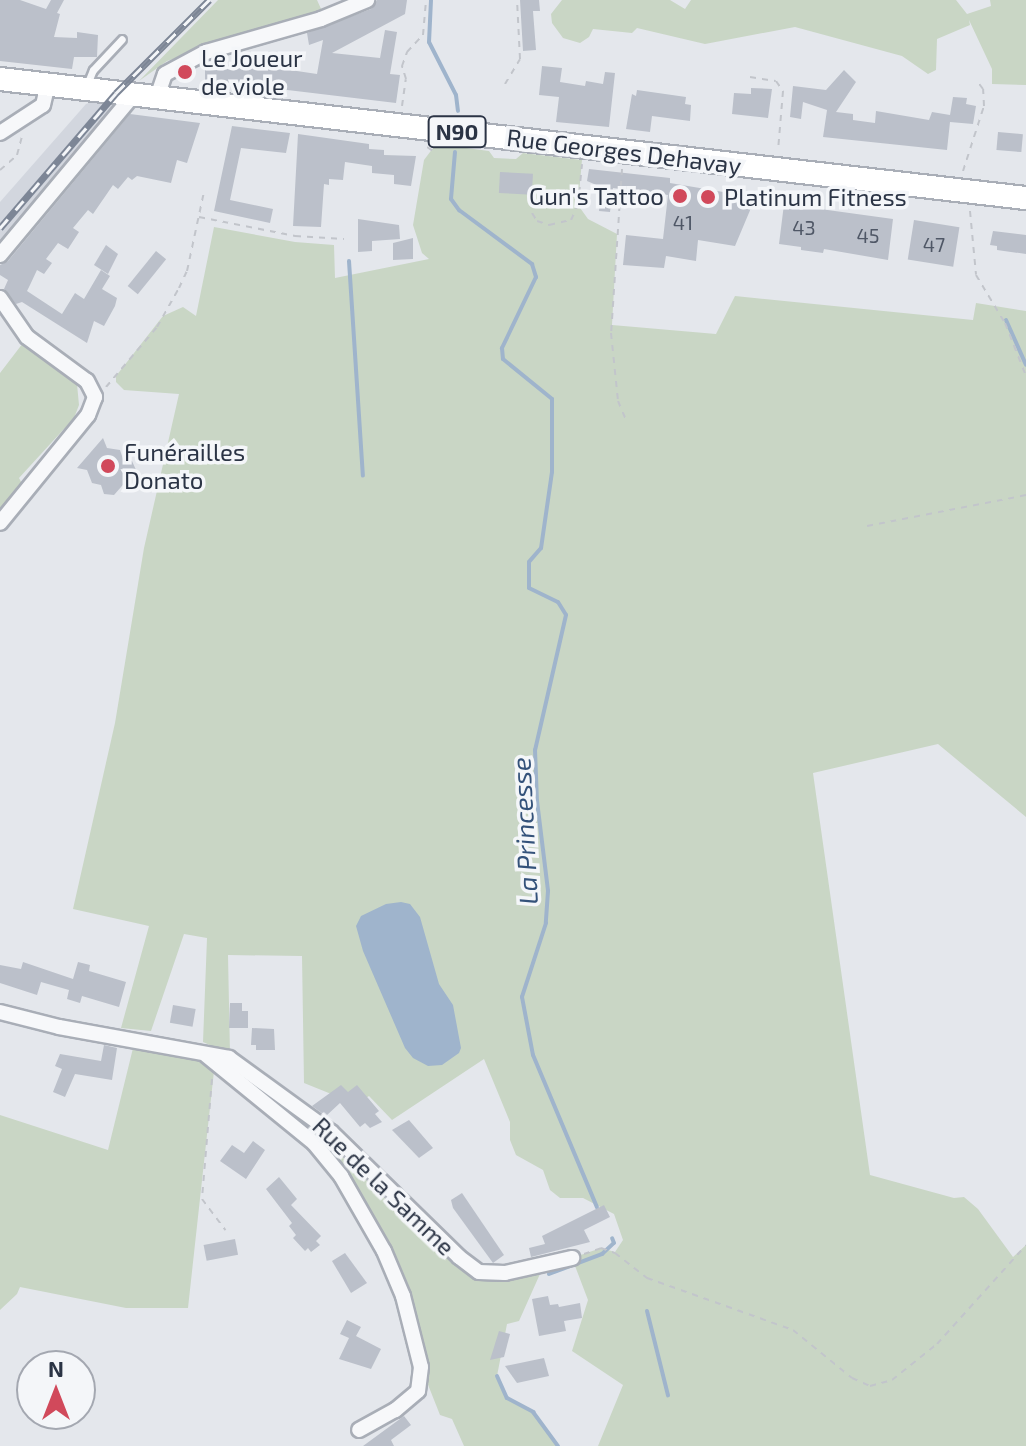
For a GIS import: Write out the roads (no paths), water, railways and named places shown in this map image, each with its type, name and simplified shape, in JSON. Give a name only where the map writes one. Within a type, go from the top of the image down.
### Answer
[{"type":"main road","name":"N90","points":[[0,79],[134,94]]},
{"type":"main road","name":"Rue Georges Dehavay","points":[[134,94],[778,169],[968,196],[1026,198]]},
{"type":"street","points":[[157,97],[165,74],[197,56],[321,19],[367,0]]},
{"type":"street","points":[[0,133],[43,105],[48,84]]},
{"type":"street","points":[[0,255],[134,94]]},
{"type":"street","points":[[0,298],[21,330],[87,381],[95,397],[88,415],[0,523]]},
{"type":"street","points":[[0,1012],[210,1058],[314,1143],[341,1176],[384,1251],[403,1296],[421,1367],[418,1391],[395,1410],[359,1430]]},
{"type":"street","name":"Rue de la Samme","points":[[210,1058],[229,1058],[298,1105],[331,1132],[459,1257],[479,1272],[505,1273],[572,1258]]},
{"type":"lane","points":[[85,89],[93,70],[122,39]]},
{"type":"water","points":[[386,904],[410,904],[420,917],[439,984],[453,1005],[461,1048],[442,1065],[428,1066],[413,1058],[405,1048],[363,951],[356,926],[361,916]]},
{"type":"waterway","name":"La Princesse","points":[[431,0],[429,42],[456,95],[458,111]]},
{"type":"waterway","name":"La Princesse","points":[[455,152],[451,199],[459,210],[532,264],[536,277],[502,348],[503,359],[552,399],[552,472],[541,548],[529,562],[529,588],[558,602],[566,615],[535,750],[537,801],[548,891],[546,923],[522,997],[533,1055],[597,1207]]},
{"type":"waterway","points":[[349,261],[363,476]]},
{"type":"waterway","points":[[1006,320],[1026,365]]},
{"type":"waterway","points":[[549,1274],[602,1254],[614,1243],[612,1238]]},
{"type":"waterway","points":[[647,1311],[668,1395]]},
{"type":"waterway","name":"La Princesse","points":[[497,1376],[507,1398],[533,1412],[558,1446]]},
{"type":"railway","points":[[0,228],[116,93],[209,0]]},
{"type":"place","name":"Le Joueur de viole","points":[[185,72]]},
{"type":"place","name":"Gun's Tattoo","points":[[680,196]]},
{"type":"place","name":"Platinum Fitness","points":[[708,197]]},
{"type":"place","name":"Funérailles Donato","points":[[108,466]]}]
